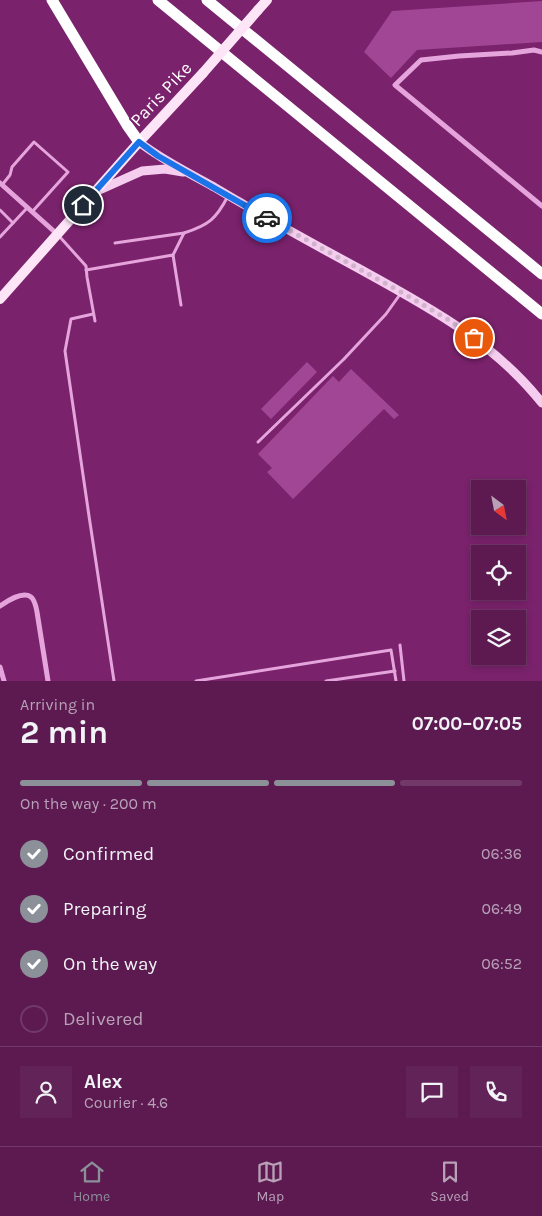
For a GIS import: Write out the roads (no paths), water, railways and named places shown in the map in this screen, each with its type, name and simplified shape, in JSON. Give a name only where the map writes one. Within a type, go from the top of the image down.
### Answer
[{"type":"highway","points":[[52,0],[139,142]]},
{"type":"highway","points":[[158,0],[542,314]]},
{"type":"highway","points":[[207,0],[542,274]]},
{"type":"main road","name":"Paris Pike","points":[[0,298],[267,0]]},
{"type":"main road","points":[[139,142],[158,156],[401,292],[461,328],[519,376],[542,403]]},
{"type":"main road","points":[[95,192],[142,171],[165,169],[191,174]]},
{"type":"street","points":[[542,52],[534,50],[421,60],[395,85],[542,206]]},
{"type":"street","points":[[1,184],[57,234]]},
{"type":"street","points":[[0,606],[10,599],[27,595],[35,603],[48,681]]},
{"type":"street","points":[[0,668],[4,681]]},
{"type":"lane","points":[[0,237],[68,172],[34,142],[12,167],[10,175],[1,184]]},
{"type":"lane","points":[[116,243],[184,233],[207,224],[222,209],[228,196]]},
{"type":"lane","points":[[0,210],[13,223]]},
{"type":"lane","points":[[181,305],[173,256],[184,233]]},
{"type":"lane","points":[[57,234],[86,266],[94,321]]},
{"type":"lane","points":[[86,270],[173,256]]},
{"type":"lane","points":[[258,442],[344,360],[386,314],[401,292]]},
{"type":"lane","points":[[93,314],[71,319],[65,351],[114,681]]},
{"type":"lane","points":[[400,644],[404,681]]},
{"type":"lane","points":[[196,681],[391,650],[396,681]]},
{"type":"lane","points":[[326,681],[394,671]]}]
